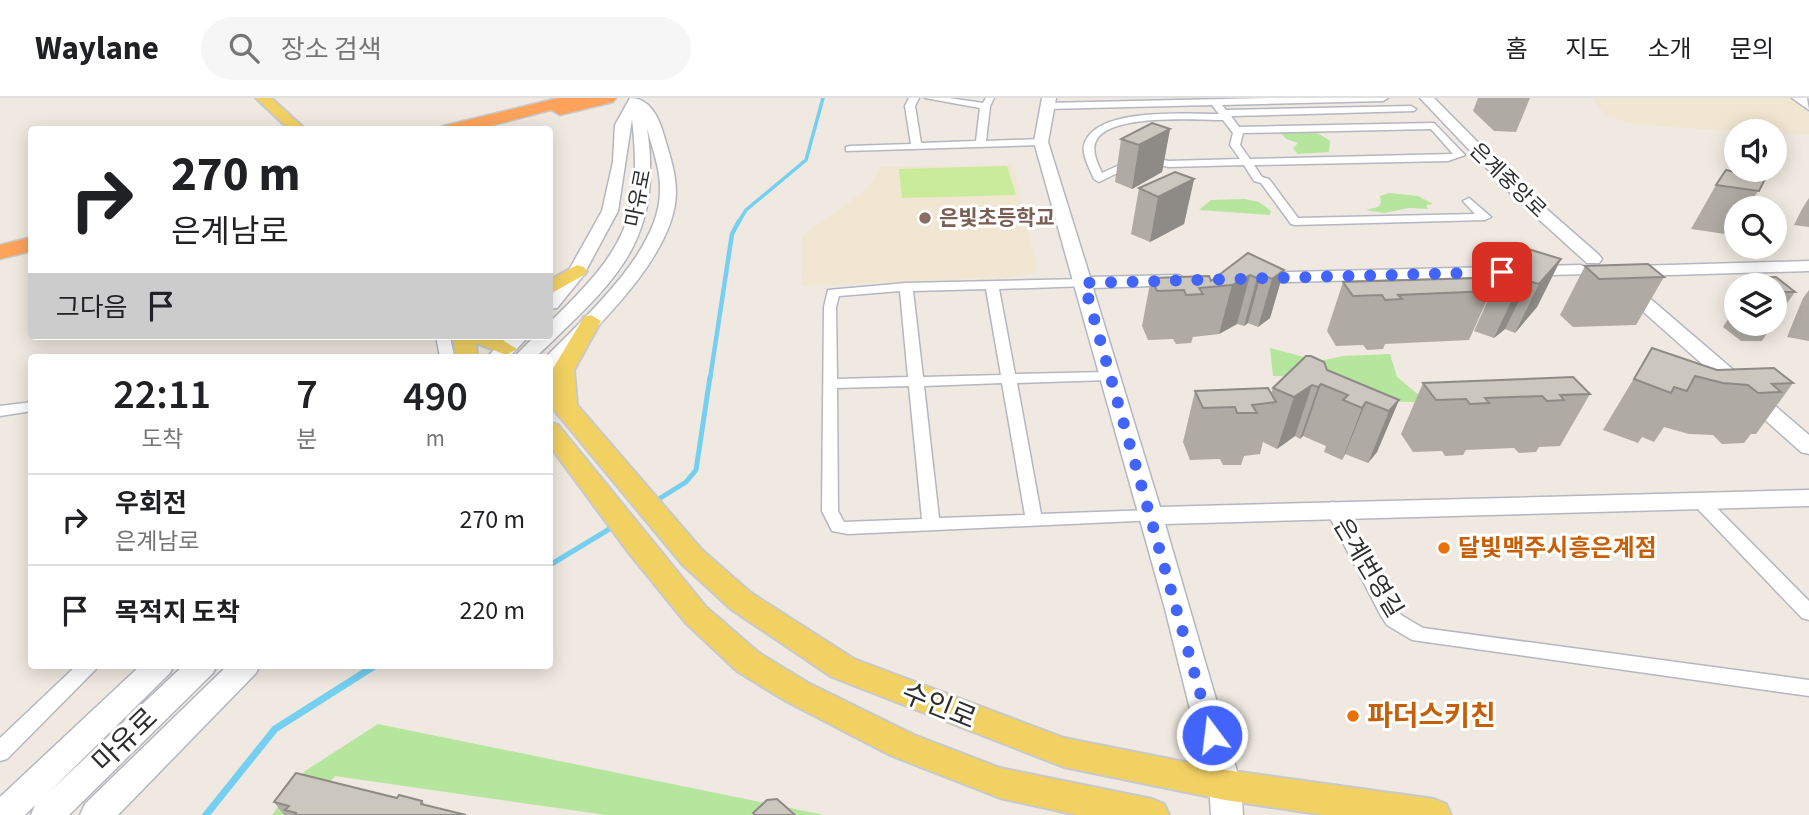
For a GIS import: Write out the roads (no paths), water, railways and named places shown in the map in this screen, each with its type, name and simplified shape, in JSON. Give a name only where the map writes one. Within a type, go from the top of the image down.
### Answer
[{"type":"highway","points":[[466,126],[579,98]]},
{"type":"highway","points":[[497,126],[607,98]]},
{"type":"highway","points":[[0,240],[28,233]]},
{"type":"highway","points":[[0,252],[28,245]]},
{"type":"main road","points":[[250,98],[279,126]]},
{"type":"main road","points":[[263,98],[294,126]]},
{"type":"main road","points":[[553,300],[577,271],[610,211],[620,162],[622,125],[635,100]]},
{"type":"main road","points":[[553,286],[577,271]]},
{"type":"main road","points":[[558,400],[563,370],[591,321]]},
{"type":"main road","points":[[489,340],[510,349]]},
{"type":"main road","name":"수인로","points":[[558,400],[636,487],[692,557],[741,601],[843,668],[1064,752],[1226,800],[1434,815]]},
{"type":"main road","name":"수인로","points":[[558,449],[696,615],[748,662],[797,692],[901,745],[1000,783],[1103,810],[1152,815]]},
{"type":"main road","points":[[3,815],[156,669]]},
{"type":"main road","name":"마유로","points":[[47,815],[199,669]]},
{"type":"street","points":[[914,98],[910,106],[916,146]]},
{"type":"street","points":[[930,98],[988,102],[981,144]]},
{"type":"street","points":[[1226,800],[1151,516],[1041,142],[1048,102],[1383,98]]},
{"type":"street","name":"은계중앙로","points":[[1427,98],[1520,194],[1809,447]]},
{"type":"street","points":[[1799,98],[1809,106]]},
{"type":"street","points":[[553,361],[607,306],[659,226],[668,199],[666,170],[650,111],[635,100]]},
{"type":"street","name":"마유로","points":[[553,329],[596,288],[622,258],[638,220],[647,171],[635,100]]},
{"type":"street","points":[[1215,102],[1236,130],[1235,145],[1295,222],[1485,217],[1469,201]]},
{"type":"street","points":[[1236,130],[1434,126],[1460,155],[1448,158],[1169,164],[1139,159],[1099,179],[1089,147],[1092,138],[1105,128],[1142,119],[1411,109]]},
{"type":"street","points":[[850,149],[1041,142]]},
{"type":"street","points":[[1236,279],[1809,266]]},
{"type":"street","points":[[1195,280],[906,287],[844,290],[831,296],[828,499],[838,527],[1333,508]]},
{"type":"street","points":[[992,285],[1034,520]]},
{"type":"street","points":[[906,287],[931,525]]},
{"type":"street","points":[[510,349],[535,340]]},
{"type":"street","points":[[830,384],[1108,376]]},
{"type":"street","points":[[0,411],[28,407]]},
{"type":"street","name":"은계번영길","points":[[1809,498],[1333,508],[1394,620],[1419,635],[1809,688]]},
{"type":"street","points":[[1702,502],[1809,613]]},
{"type":"street","points":[[0,752],[86,669]]},
{"type":"street","points":[[96,815],[242,669]]},
{"type":"waterway","points":[[738,223],[746,210],[806,160],[823,98]]},
{"type":"waterway","points":[[710,379],[732,234],[739,221]]},
{"type":"waterway","points":[[654,502],[686,482],[696,470],[710,377]]},
{"type":"waterway","points":[[553,563],[616,525]]},
{"type":"waterway","points":[[206,815],[275,729],[370,669]]},
{"type":"place","name":"은빛초등학교","points":[[925,218]]},
{"type":"place","name":"달빛맥주시흥은계점","points":[[1444,548]]},
{"type":"place","name":"파더스키친","points":[[1353,716]]}]
